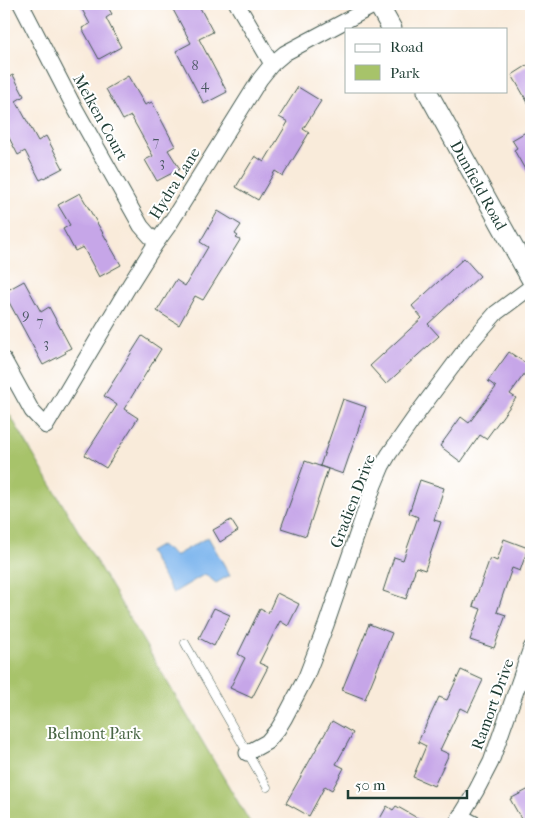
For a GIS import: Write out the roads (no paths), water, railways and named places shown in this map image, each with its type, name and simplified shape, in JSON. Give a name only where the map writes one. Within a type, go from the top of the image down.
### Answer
[{"type":"street","name":"Melken Court","points":[[21,4],[72,103],[141,226],[156,243]]},
{"type":"street","points":[[237,4],[272,64]]},
{"type":"street","name":"Hydra Lane","points":[[4,360],[32,411],[46,426],[156,243],[260,79],[272,64],[285,53],[378,4]]},
{"type":"street","points":[[378,4],[391,28]]},
{"type":"street","name":"Dunfield Road","points":[[428,92],[531,279]]},
{"type":"street","name":"Gradien Drive","points":[[248,753],[266,742],[278,728],[306,677],[374,485],[389,454],[489,320],[531,287]]},
{"type":"street","name":"Ramort Drive","points":[[458,820],[491,762],[531,648]]},
{"type":"street","points":[[458,820],[475,824]]},
{"type":"lane","points":[[185,643],[267,787]]},
{"type":"water","points":[[208,537],[230,575],[216,583],[205,574],[173,593],[149,552],[161,545],[175,556]]},
{"type":"park label","name":"Belmont Park","points":[[94,733]]}]
